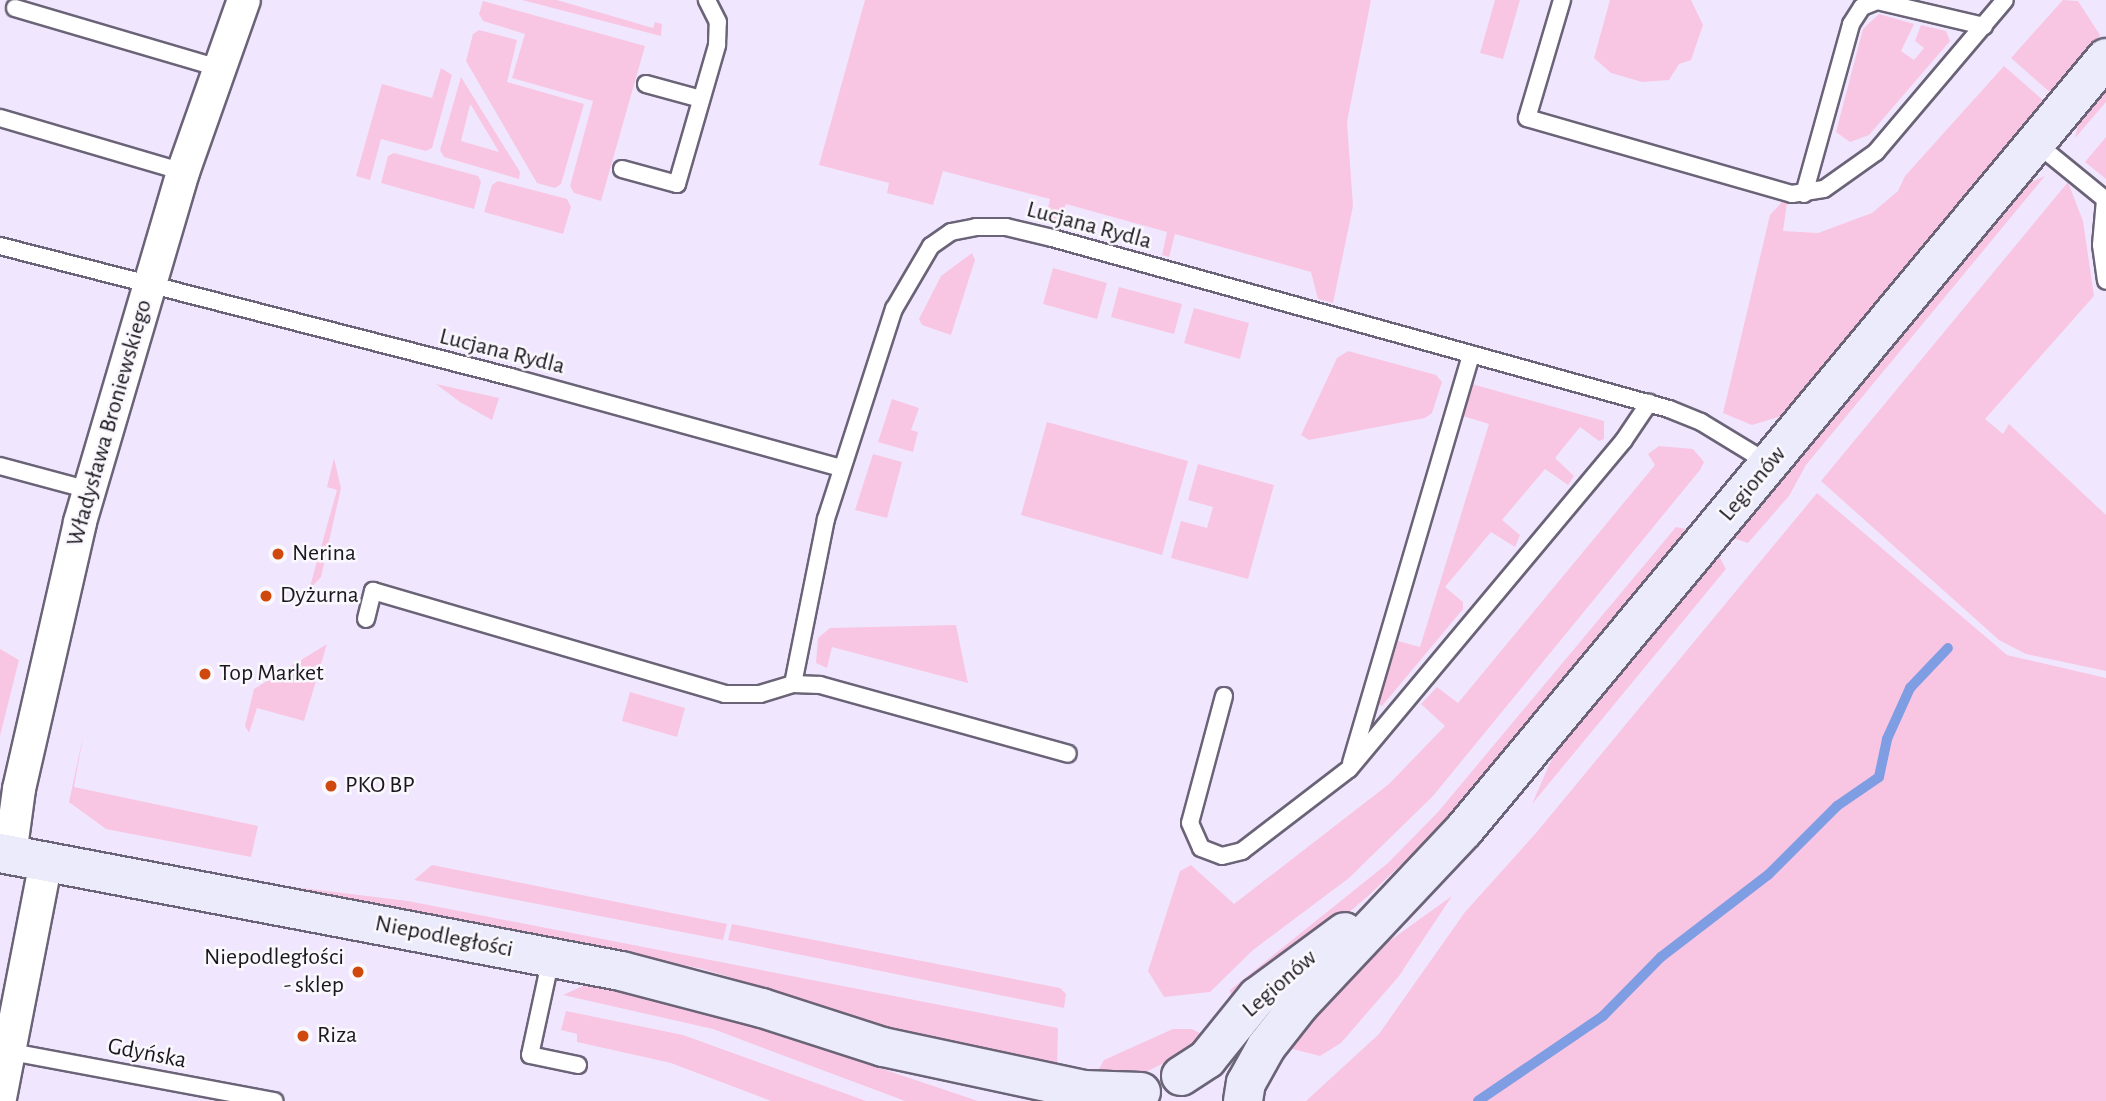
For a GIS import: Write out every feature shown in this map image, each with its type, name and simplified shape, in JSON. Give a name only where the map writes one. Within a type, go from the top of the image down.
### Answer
[{"type":"street","name":"Władysława Broniewskiego","points":[[0,1098],[12,1052],[23,768],[89,490],[183,172],[244,0]]},
{"type":"street","name":"Legionów","points":[[1243,1101],[1245,1083],[1266,1047],[1391,903],[1464,830],[2106,58]]},
{"type":"street","name":"Niepodległości","points":[[19,856],[551,958],[686,987],[883,1047],[1084,1090],[1136,1096]]},
{"type":"street","name":"Legionów","points":[[1136,1096],[1154,1083],[1181,1076],[1207,1059],[1257,997],[1290,968],[1391,903]]},
{"type":"street","name":"Niepodległości","points":[[883,1047],[1009,1101]]},
{"type":"street","points":[[1181,1076],[1210,1082],[1234,1101]]},
{"type":"lane","points":[[622,169],[677,184],[717,45],[718,22],[707,0]]},
{"type":"lane","points":[[1562,0],[1527,118],[1782,192],[1804,194],[1842,180],[1876,152],[2005,0]]},
{"type":"lane","points":[[1804,194],[1851,24],[1862,7],[1877,1],[1984,26]]},
{"type":"lane","points":[[15,8],[219,68]]},
{"type":"lane","points":[[646,84],[701,99]]},
{"type":"lane","points":[[0,118],[183,172]]},
{"type":"lane","points":[[2036,143],[2105,200],[2101,245],[2106,281]]},
{"type":"lane","name":"Lucjana Rydla","points":[[793,684],[826,519],[904,286],[931,246],[962,229],[990,226],[1030,232],[1649,403],[1701,422],[1770,464]]},
{"type":"lane","name":"Lucjana Rydla","points":[[0,246],[151,283],[201,301],[511,377],[841,468]]},
{"type":"lane","points":[[1349,769],[1471,354]]},
{"type":"lane","points":[[1224,696],[1190,823],[1194,839],[1208,853],[1223,856],[1242,851],[1349,769],[1624,440],[1649,403]]},
{"type":"lane","points":[[0,466],[89,490]]},
{"type":"lane","points":[[366,619],[373,592],[725,694],[760,694],[793,684],[820,685],[1068,754]]},
{"type":"lane","points":[[551,958],[530,1055],[578,1065]]},
{"type":"lane","name":"Gdyńska","points":[[12,1052],[274,1101]]},
{"type":"shaded area","points":[[522,0],[557,0],[653,28],[655,22],[662,24],[661,36]]},
{"type":"shaded area","points":[[865,0],[1371,0],[1347,122],[1353,206],[1333,303],[1318,299],[1311,272],[1175,234],[1169,257],[1162,255],[1167,232],[1066,204],[1057,226],[1045,222],[1050,199],[943,171],[933,205],[887,193],[889,183],[819,165]]},
{"type":"shaded area","points":[[1495,0],[1520,0],[1503,59],[1480,53]]},
{"type":"shaded area","points":[[1610,0],[1691,0],[1703,25],[1691,60],[1679,64],[1669,80],[1642,82],[1611,73],[1594,58]]},
{"type":"shaded area","points":[[2063,0],[2078,1],[2100,35],[2052,94],[2011,58]]},
{"type":"shaded area","points":[[483,1],[645,46],[601,201],[574,193],[570,186],[593,101],[512,78],[525,34],[483,21],[479,14]]},
{"type":"shaded area","points":[[1879,14],[1914,24],[1901,51],[1914,60],[1924,48],[1915,41],[1921,25],[1946,31],[1950,41],[1869,135],[1850,142],[1836,132],[1863,29]]},
{"type":"shaded area","points":[[479,30],[517,40],[507,82],[584,104],[561,184],[555,188],[537,183],[466,61],[473,34]]},
{"type":"shaded area","points":[[2004,66],[2045,102],[1785,415],[1752,425],[1723,413],[1770,215],[1782,202],[1787,203],[1783,231],[1818,233],[1872,213],[1898,191],[1905,176]]},
{"type":"shaded area","points":[[441,68],[452,75],[432,148],[426,151],[381,139],[370,180],[356,176],[382,84],[432,98]]},
{"type":"shaded area","points":[[461,77],[520,172],[519,179],[444,157],[440,150]],"holes":[[[471,105],[499,152],[461,141]]]},
{"type":"shaded area","points":[[2106,88],[2106,102],[2075,138],[2079,121]]},
{"type":"shaded area","points":[[2106,137],[2106,179],[2085,162]]},
{"type":"shaded area","points":[[394,153],[478,176],[481,182],[474,209],[381,183],[388,156]]},
{"type":"shaded area","points":[[2045,176],[1806,465],[1789,496],[1748,543],[1733,538],[2027,184]]},
{"type":"shaded area","points":[[498,181],[567,199],[571,207],[563,234],[484,212],[492,185]]},
{"type":"shaded area","points":[[2068,182],[2083,221],[2094,296],[1985,419],[2003,434],[2009,424],[2106,515],[2106,671],[2026,654],[1999,640],[1821,481]]},
{"type":"shaded area","points":[[972,253],[975,260],[951,335],[922,325],[919,319],[941,276]]},
{"type":"shaded area","points":[[1053,268],[1107,283],[1097,319],[1043,304]]},
{"type":"shaded area","points":[[1119,287],[1182,304],[1174,334],[1111,317]]},
{"type":"shaded area","points":[[1194,308],[1249,323],[1240,359],[1184,343]]},
{"type":"shaded area","points":[[1348,351],[1436,375],[1442,382],[1432,413],[1425,418],[1309,440],[1301,435],[1337,358]]},
{"type":"shaded area","points":[[436,384],[499,398],[492,420],[460,402]]},
{"type":"shaded area","points":[[1472,384],[1604,421],[1604,439],[1599,441],[1580,427],[1555,458],[1574,476],[1568,485],[1545,469],[1502,520],[1520,535],[1515,547],[1491,532],[1445,587],[1463,602],[1463,609],[1382,706],[1378,704],[1398,641],[1420,647],[1489,424],[1463,416]]},
{"type":"shaded area","points":[[892,399],[919,408],[911,430],[918,432],[913,452],[878,442]]},
{"type":"shaded area","points":[[1047,422],[1188,461],[1162,555],[1021,515]]},
{"type":"shaded area","points":[[1659,446],[1693,449],[1704,462],[1433,796],[1349,878],[1253,950],[1210,992],[1164,997],[1148,971],[1180,871],[1191,865],[1234,904],[1389,784],[1445,726],[1421,704],[1437,687],[1458,703],[1655,465],[1648,454]]},
{"type":"shaded area","points":[[873,454],[902,462],[887,518],[855,510]]},
{"type":"shaded area","points":[[334,458],[341,488],[321,577],[309,590],[337,490],[327,487]]},
{"type":"shaded area","points":[[1198,464],[1274,485],[1248,579],[1171,558],[1181,521],[1207,528],[1213,507],[1188,500]]},
{"type":"shaded area","points":[[1817,493],[2007,655],[2106,678],[2106,1101],[1306,1101],[1379,1034],[1465,912],[1536,833]]},
{"type":"shaded area","points":[[1676,527],[1690,530],[1448,820],[1367,897],[1233,1009],[1230,990],[1388,863],[1438,812]]},
{"type":"shaded area","points":[[1719,556],[1726,569],[1532,804],[1554,754]]},
{"type":"shaded area","points":[[956,625],[968,683],[832,647],[827,668],[816,663],[818,638],[830,628]]},
{"type":"shaded area","points":[[327,644],[304,721],[257,708],[249,733],[245,726],[254,689]]},
{"type":"shaded area","points":[[0,649],[19,660],[0,736]]},
{"type":"shaded area","points":[[630,692],[685,708],[677,737],[622,721]]},
{"type":"shaded area","points":[[84,732],[74,787],[258,826],[251,857],[106,829],[69,802]]},
{"type":"shaded area","points":[[432,865],[727,924],[723,940],[414,880]]},
{"type":"shaded area","points":[[294,887],[408,901],[1058,1028],[1057,1069],[920,1037],[703,969]]},
{"type":"shaded area","points":[[1452,896],[1399,976],[1341,1043],[1320,1056],[1281,1046],[1353,967]]},
{"type":"shaded area","points":[[732,924],[1060,988],[1066,994],[1064,1008],[728,940]]},
{"type":"shaded area","points":[[587,984],[707,1010],[978,1101],[905,1101],[713,1029],[563,995]]},
{"type":"shaded area","points":[[566,1011],[683,1035],[866,1101],[771,1101],[671,1063],[577,1042],[577,1034],[561,1030]]},
{"type":"shaded area","points":[[1173,1029],[1192,1029],[1211,1039],[1140,1075],[1093,1080],[1104,1060]]},
{"type":"waterway","points":[[1478,1101],[1603,1016],[1661,957],[1768,875],[1837,806],[1879,777],[1887,739],[1910,688],[1948,648]]},
{"type":"place","name":"Nerina","points":[[278,554]]},
{"type":"place","name":"Dyżurna","points":[[266,596]]},
{"type":"place","name":"Top Market","points":[[205,674]]},
{"type":"place","name":"PKO BP","points":[[331,786]]},
{"type":"place","name":"Niepodległości - sklep","points":[[358,972]]},
{"type":"place","name":"Riza","points":[[303,1036]]}]
